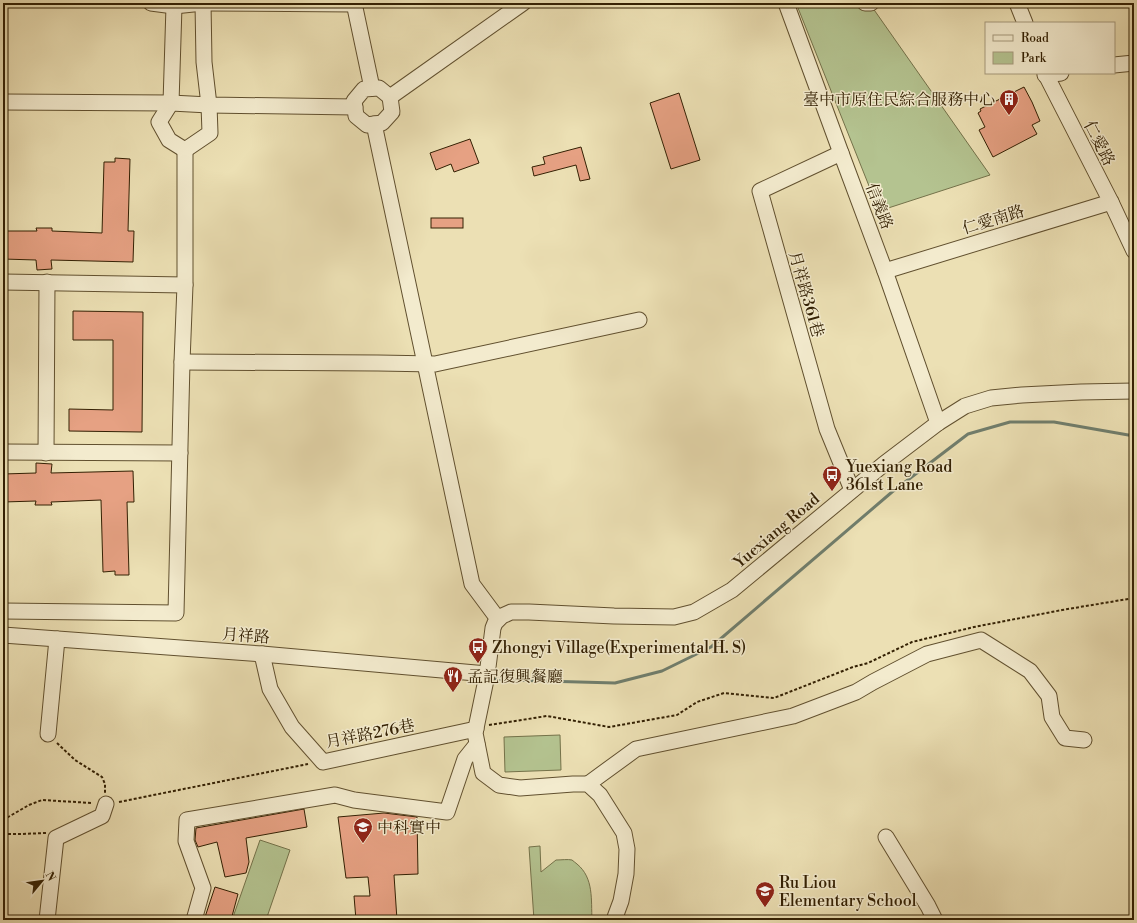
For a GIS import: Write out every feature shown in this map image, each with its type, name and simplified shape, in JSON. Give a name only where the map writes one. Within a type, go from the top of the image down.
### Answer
[{"type":"street","points":[[150,3],[174,6],[203,3],[204,62],[209,105],[210,133],[185,150]]},
{"type":"street","points":[[207,3],[354,4],[372,88]]},
{"type":"street","points":[[390,97],[523,3]]},
{"type":"street","name":"信義路","points":[[786,3],[885,271],[938,423]]},
{"type":"street","points":[[865,3],[870,3]]},
{"type":"street","points":[[1017,3],[1025,22]]},
{"type":"street","points":[[174,6],[171,103],[159,122],[169,140],[185,150]]},
{"type":"street","points":[[1115,65],[1134,62]]},
{"type":"street","name":"仁愛路","points":[[1045,74],[1134,250]]},
{"type":"street","points":[[372,88],[378,88],[390,97],[392,112],[382,124],[367,125],[356,116],[354,101],[364,89],[372,88]]},
{"type":"street","points":[[3,102],[171,103],[355,107]]},
{"type":"street","points":[[374,124],[472,584],[498,619],[493,628],[477,737],[483,773],[499,786],[520,788],[588,784],[636,749],[793,716],[856,692],[927,654],[981,640],[1030,671],[1049,696],[1052,717],[1065,738],[1084,740]]},
{"type":"street","points":[[3,611],[176,613],[184,285],[185,150]]},
{"type":"street","name":"月祥路361巷","points":[[841,153],[760,191],[827,429],[852,490]]},
{"type":"street","name":"仁愛南路","points":[[885,271],[1111,202]]},
{"type":"street","points":[[3,282],[184,285]]},
{"type":"street","points":[[46,453],[47,282]]},
{"type":"street","points":[[182,362],[435,364],[639,320]]},
{"type":"street","name":"Yuexiang Road","points":[[498,619],[511,612],[666,617],[674,617],[694,612],[732,590],[884,464],[938,423],[965,406],[991,398],[1022,395],[1134,390]]},
{"type":"street","points":[[3,452],[180,453]]},
{"type":"street","name":"月祥路","points":[[3,635],[486,677]]},
{"type":"street","points":[[48,734],[57,639]]},
{"type":"street","name":"月祥路276巷","points":[[263,657],[270,689],[284,714],[292,727],[323,762],[477,737]]},
{"type":"street","points":[[194,920],[203,888],[186,841],[187,820],[334,795],[354,800],[447,812],[465,759],[477,737]]},
{"type":"street","points":[[588,784],[600,795],[624,833],[627,849],[626,874],[621,901],[614,920]]},
{"type":"street","points":[[47,920],[56,838],[102,816],[106,804]]},
{"type":"street","points":[[886,837],[935,920]]},
{"type":"path","points":[[853,667],[868,663],[912,642],[974,627],[1134,598]]},
{"type":"path","points":[[3,820],[28,805],[42,800],[106,804],[105,784],[102,777],[75,760],[48,734]]},
{"type":"green space","points":[[796,3],[855,3],[860,7],[870,4],[990,175],[879,211]]},
{"type":"green space","points":[[560,735],[561,770],[505,772],[504,737]]},
{"type":"green space","points":[[260,840],[290,850],[266,920],[232,920]]},
{"type":"green space","points":[[540,846],[541,872],[556,860],[572,860],[582,870],[589,883],[592,920],[534,920],[529,847]]},
{"type":"building","name":"臺中市原住民綜合服務中心","points":[[1024,87],[1040,121],[1032,125],[1037,134],[993,157],[979,130],[985,127],[978,113],[981,111],[980,109]]},
{"type":"building","points":[[679,93],[700,160],[671,169],[650,103]]},
{"type":"building","points":[[470,139],[479,163],[454,172],[451,164],[436,170],[430,153]]},
{"type":"building","points":[[581,147],[590,179],[580,181],[576,165],[534,176],[532,167],[545,164],[543,157]]},
{"type":"building","points":[[115,158],[130,159],[128,231],[134,231],[133,262],[51,260],[52,269],[37,270],[36,260],[3,259],[3,231],[37,231],[36,228],[52,228],[52,231],[102,233],[104,162],[115,162]]},
{"type":"building","points":[[431,218],[463,218],[463,228],[431,228]]},
{"type":"building","points":[[73,311],[143,312],[142,432],[69,431],[69,409],[113,410],[113,340],[73,340]]},
{"type":"building","points":[[36,463],[52,464],[51,473],[133,471],[134,502],[127,502],[129,575],[115,575],[115,571],[103,572],[101,500],[51,502],[52,505],[35,505],[36,501],[3,502],[3,474],[36,473]]},
{"type":"building","points":[[304,809],[307,827],[246,838],[249,862],[246,873],[225,877],[217,842],[198,847],[195,840],[196,828]]},
{"type":"building","points":[[384,813],[417,817],[418,874],[394,875],[397,920],[356,920],[354,896],[370,896],[368,877],[346,878],[338,817]]},
{"type":"building","points":[[215,887],[238,894],[231,920],[204,920]]},
{"type":"waterway","points":[[491,678],[506,680],[615,683],[662,671],[711,647],[892,492],[968,434],[1010,422],[1054,422],[1134,436]]},
{"type":"place","name":"臺中市原住民綜合服務中心","points":[[1009,116]]},
{"type":"place","name":"Yuexiang Road 361st Lane","points":[[832,492]]},
{"type":"place","name":"Zhongyi Village(Experimental H. S)","points":[[478,664]]},
{"type":"place","name":"孟記復興餐廳","points":[[453,693]]},
{"type":"place","name":"中科實中","points":[[363,844]]},
{"type":"place","name":"Ru Liou Elementary School","points":[[765,908]]}]
